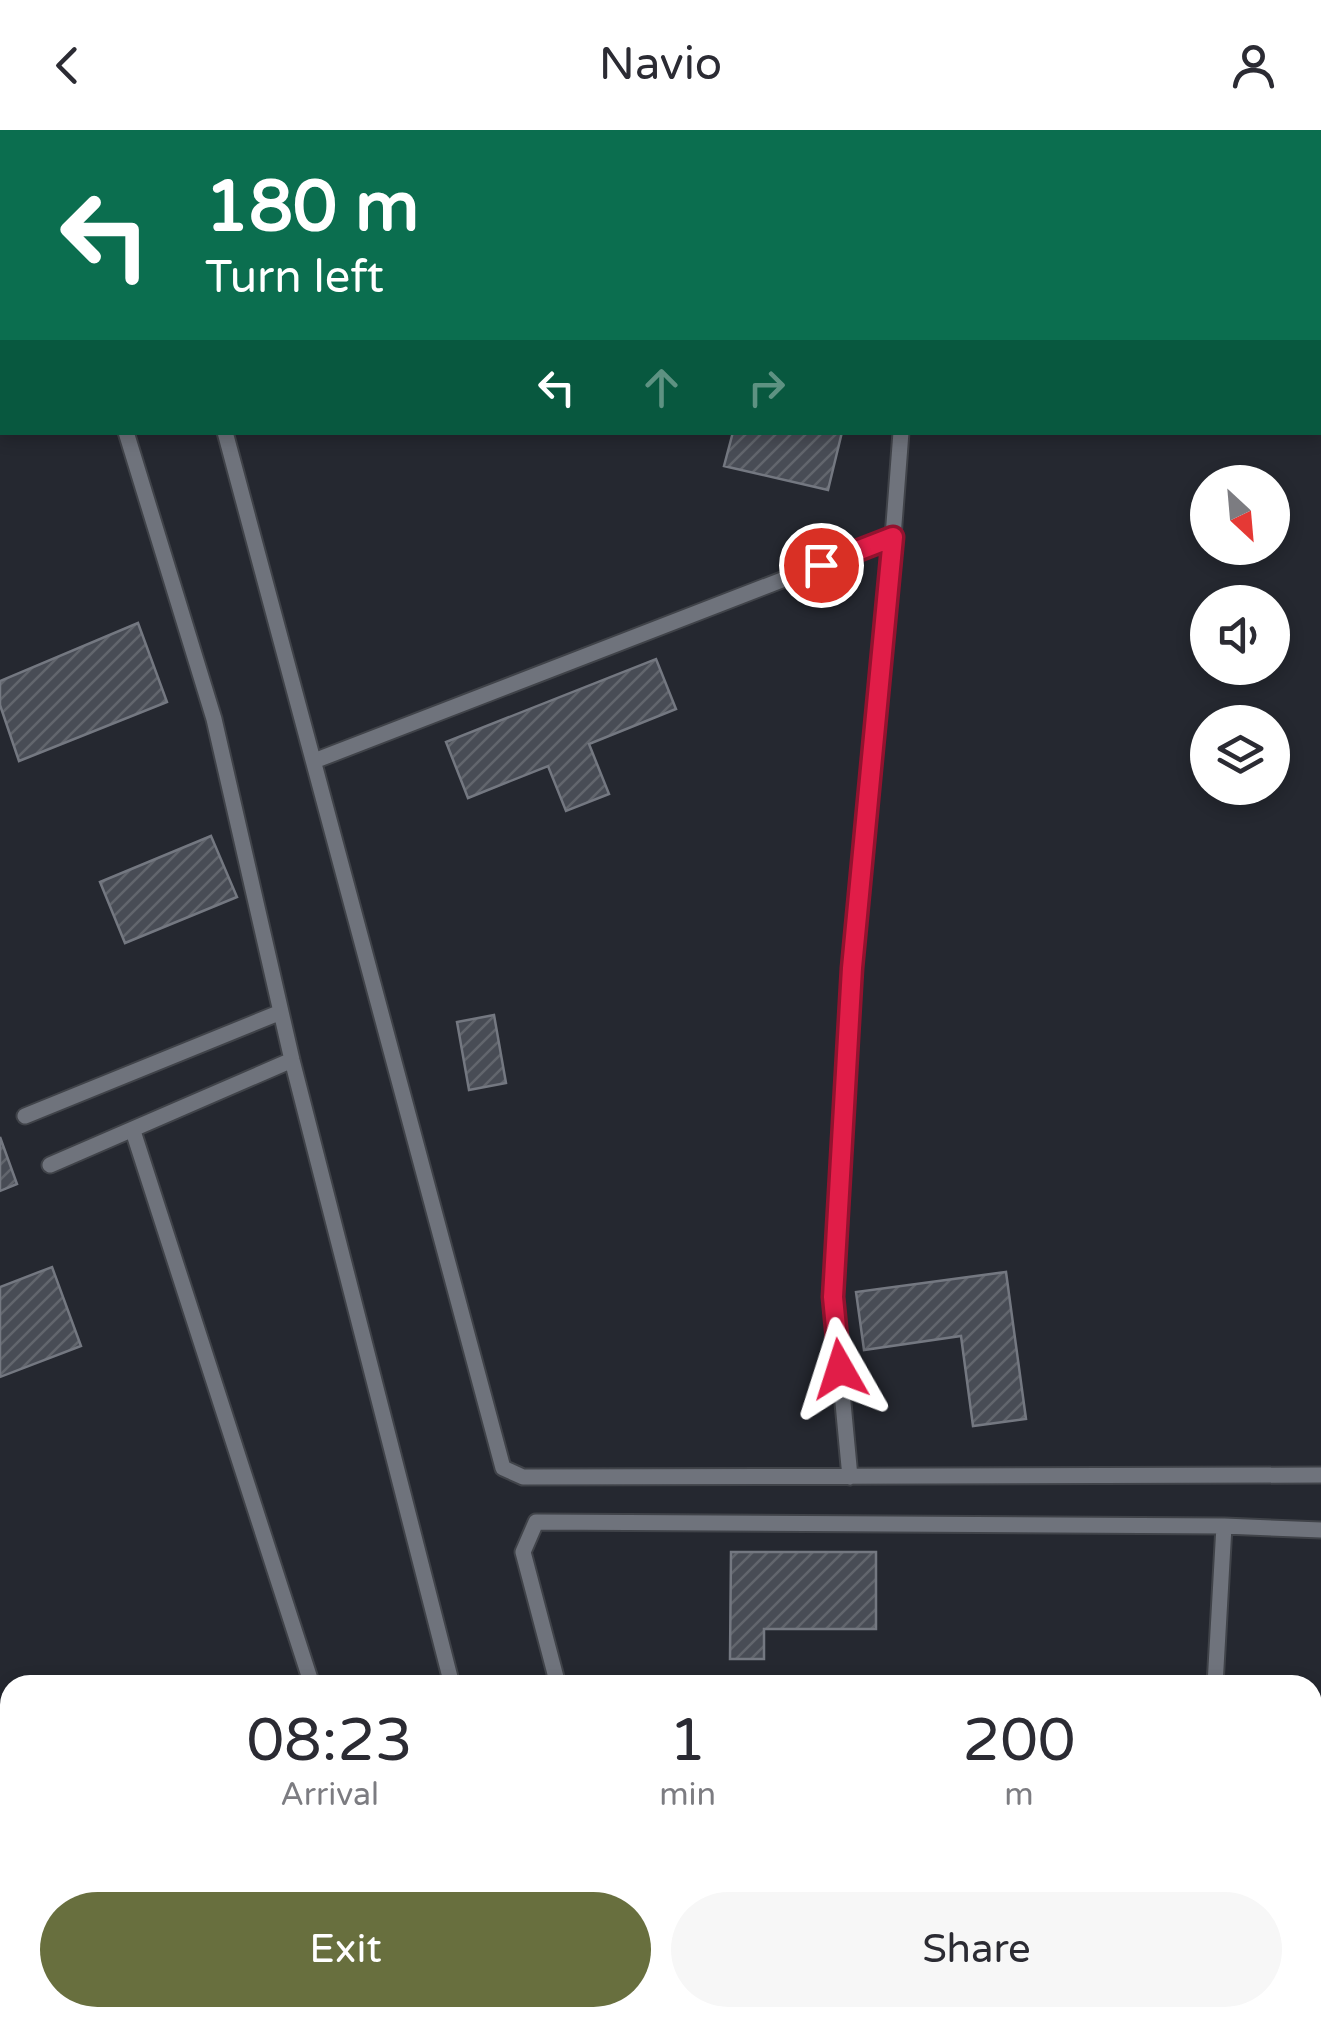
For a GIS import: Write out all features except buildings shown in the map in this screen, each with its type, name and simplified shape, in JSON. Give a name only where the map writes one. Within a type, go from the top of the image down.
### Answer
[{"type":"lane","points":[[127,435],[214,718],[292,1060],[449,1675]]},
{"type":"lane","points":[[226,435],[502,1468],[524,1477],[1321,1475]]},
{"type":"lane","points":[[850,1477],[833,1297],[852,968],[900,435]]},
{"type":"lane","points":[[314,761],[893,537]]},
{"type":"lane","points":[[25,1116],[281,1012]]},
{"type":"lane","points":[[50,1165],[292,1060]]},
{"type":"lane","points":[[132,1131],[309,1675]]},
{"type":"lane","points":[[555,1675],[523,1552],[536,1522],[1224,1526],[1321,1530]]},
{"type":"lane","points":[[1216,1675],[1224,1526]]},
{"type":"route","points":[[821,565],[893,537],[852,968],[833,1297],[840,1369]]}]
